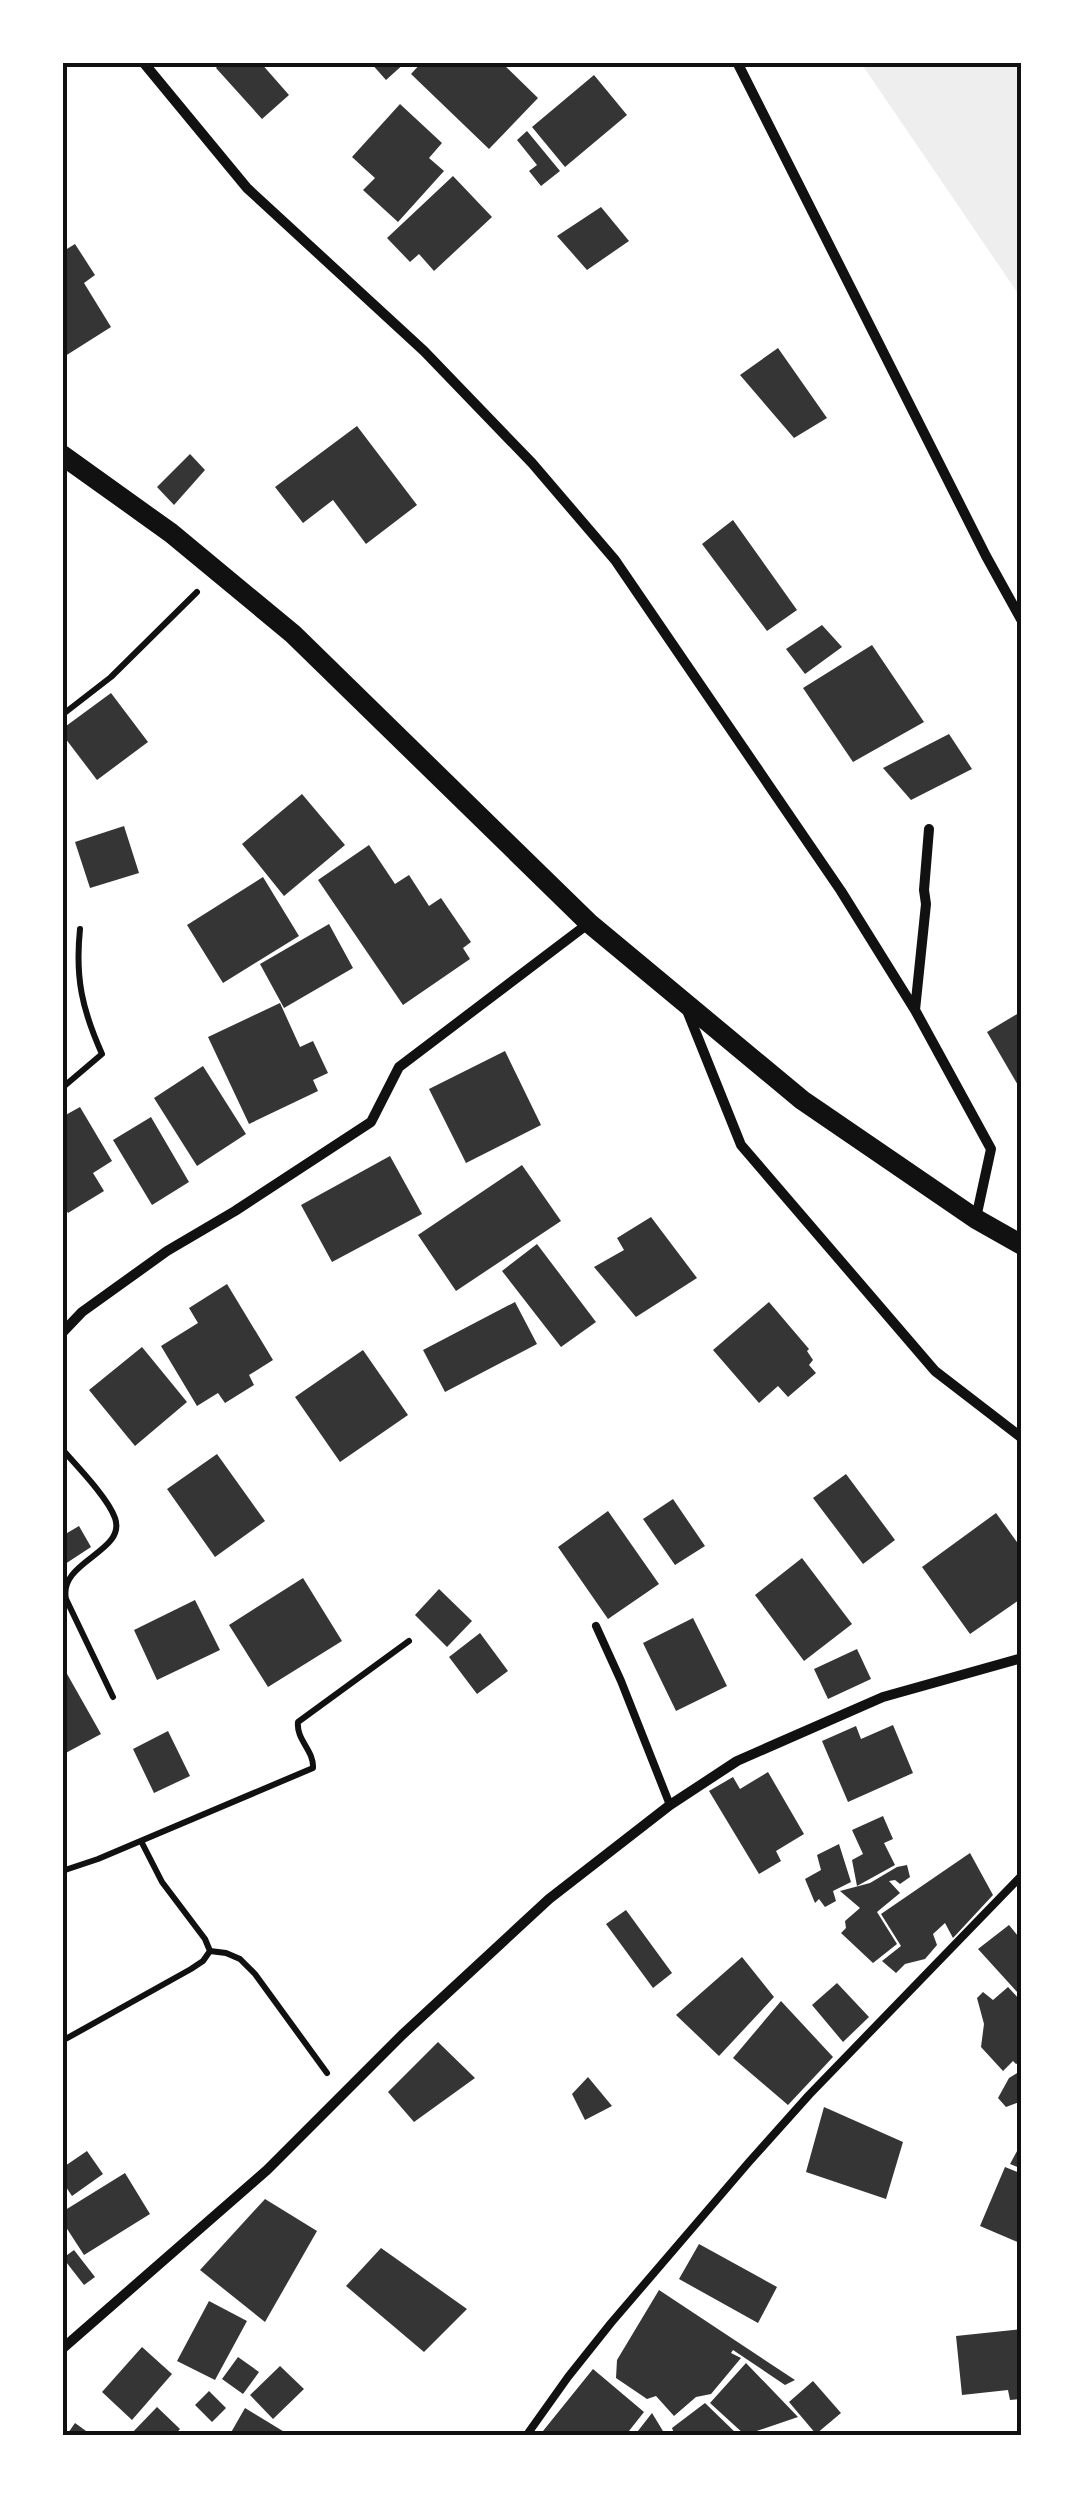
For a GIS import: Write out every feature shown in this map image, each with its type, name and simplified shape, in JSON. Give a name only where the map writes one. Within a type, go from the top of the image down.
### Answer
[{"type":"main road","points":[[62,456],[172,533],[307,647],[589,924],[802,1100],[976,1218],[1022,1244]]},
{"type":"street","points":[[143,62],[247,188],[424,351],[532,463],[615,560],[841,891],[915,1010],[991,1149],[976,1218]]},
{"type":"street","points":[[737,62],[1022,621]]},
{"type":"street","points":[[915,1010],[929,830]]},
{"type":"street","points":[[62,1333],[82,1312],[168,1252],[371,1122],[398,1067],[589,924]]},
{"type":"street","points":[[684,1002],[741,1146],[935,1371],[1022,1438]]},
{"type":"street","points":[[62,2350],[267,2170],[402,2035],[549,1899],[670,1805],[736,1761],[883,1697],[1022,1658]]},
{"type":"lane","points":[[596,1626],[670,1805]]},
{"type":"lane","points":[[526,2436],[611,2322],[761,2148],[1022,1875]]},
{"type":"path","points":[[62,715],[121,668],[220,572]]},
{"type":"path","points":[[62,1088],[102,1054],[80,992],[80,929]]},
{"type":"path","points":[[62,1448],[115,1518],[117,1531],[112,1540],[70,1576],[64,1588],[113,1697]]},
{"type":"path","points":[[62,1870],[98,1860],[314,1768],[314,1758],[297,1731],[298,1722],[409,1641]]},
{"type":"path","points":[[141,1841],[162,1882],[210,1951]]},
{"type":"path","points":[[210,1951],[240,1960],[255,1974],[344,2093]]},
{"type":"path","points":[[62,2041],[191,1969],[210,1951]]},
{"type":"shaded area","points":[[861,63],[1021,63],[1021,298]]},
{"type":"building","points":[[221,62],[260,62],[289,95],[262,119],[216,68]]},
{"type":"building","points":[[370,62],[406,62],[386,80]]},
{"type":"building","points":[[422,62],[501,62],[538,98],[489,149],[411,74]]},
{"type":"building","points":[[594,75],[627,115],[565,167],[532,127]]},
{"type":"building","points":[[400,104],[442,143],[429,158],[444,171],[398,222],[363,190],[375,178],[352,157]]},
{"type":"building","points":[[527,131],[560,171],[541,186],[529,171],[537,165],[517,140]]},
{"type":"building","points":[[453,176],[492,217],[434,271],[419,254],[410,262],[387,238]]},
{"type":"building","points":[[601,207],[629,241],[587,270],[557,236]]},
{"type":"building","points":[[75,244],[95,275],[84,283],[111,327],[62,358],[62,252]]},
{"type":"building","points":[[778,348],[827,418],[794,438],[740,375]]},
{"type":"building","points":[[357,426],[417,505],[366,544],[333,500],[303,523],[275,487]]},
{"type":"building","points":[[190,454],[205,470],[174,505],[157,487]]},
{"type":"building","points":[[733,520],[797,610],[767,631],[702,544]]},
{"type":"building","points":[[822,625],[842,647],[805,674],[786,649]]},
{"type":"building","points":[[872,645],[924,722],[853,762],[803,688]]},
{"type":"building","points":[[111,693],[148,742],[97,780],[62,729]]},
{"type":"building","points":[[949,734],[972,769],[911,800],[883,768]]},
{"type":"building","points":[[302,794],[345,845],[284,896],[242,844]]},
{"type":"building","points":[[124,826],[139,873],[90,888],[75,842]]},
{"type":"building","points":[[369,845],[395,884],[409,875],[429,906],[441,898],[471,942],[463,948],[470,959],[403,1005],[318,880]]},
{"type":"building","points":[[263,877],[299,936],[223,983],[187,925]]},
{"type":"building","points":[[329,924],[353,968],[284,1008],[260,964]]},
{"type":"building","points":[[280,1003],[300,1047],[313,1041],[328,1073],[313,1080],[318,1091],[249,1124],[208,1037]]},
{"type":"building","points":[[1022,1011],[1022,1092],[987,1032]]},
{"type":"building","points":[[505,1051],[541,1125],[466,1163],[429,1089]]},
{"type":"building","points":[[203,1066],[246,1134],[197,1166],[154,1098]]},
{"type":"building","points":[[80,1107],[112,1161],[93,1173],[104,1191],[68,1213],[62,1203],[62,1117]]},
{"type":"building","points":[[151,1117],[189,1182],[152,1205],[113,1140]]},
{"type":"building","points":[[390,1156],[422,1214],[332,1262],[301,1205]]},
{"type":"building","points":[[522,1165],[561,1221],[456,1291],[418,1235]]},
{"type":"building","points":[[651,1217],[697,1278],[636,1317],[594,1267],[624,1250],[617,1238]]},
{"type":"building","points":[[537,1244],[596,1322],[561,1347],[502,1271]]},
{"type":"building","points":[[227,1284],[273,1360],[249,1375],[254,1385],[225,1403],[218,1393],[197,1406],[161,1346],[198,1323],[189,1308]]},
{"type":"building","points":[[515,1302],[537,1344],[445,1392],[423,1350]]},
{"type":"building","points":[[769,1302],[809,1349],[813,1360],[809,1365],[816,1373],[788,1397],[778,1386],[759,1403],[713,1350]]},
{"type":"building","points":[[142,1347],[187,1402],[135,1446],[89,1390]]},
{"type":"building","points":[[363,1350],[408,1415],[340,1462],[295,1397]]},
{"type":"building","points":[[217,1454],[265,1521],[215,1557],[167,1489]]},
{"type":"building","points":[[846,1474],[895,1540],[863,1564],[813,1498]]},
{"type":"building","points":[[673,1499],[705,1546],[675,1565],[643,1519]]},
{"type":"building","points":[[608,1511],[659,1584],[608,1619],[558,1547]]},
{"type":"building","points":[[996,1513],[1022,1549],[1022,1598],[970,1634],[922,1567]]},
{"type":"building","points":[[79,1526],[91,1547],[62,1566],[62,1536]]},
{"type":"building","points":[[802,1558],[852,1624],[804,1661],[755,1595]]},
{"type":"building","points":[[303,1578],[342,1641],[268,1687],[229,1625]]},
{"type":"building","points":[[439,1589],[472,1621],[447,1647],[415,1615]]},
{"type":"building","points":[[195,1600],[220,1650],[157,1680],[134,1630]]},
{"type":"building","points":[[693,1618],[727,1686],[676,1711],[643,1643]]},
{"type":"building","points":[[480,1633],[508,1671],[477,1694],[449,1657]]},
{"type":"building","points":[[857,1649],[871,1679],[828,1699],[814,1669]]},
{"type":"building","points":[[62,1665],[101,1734],[62,1755]]},
{"type":"building","points":[[893,1725],[913,1773],[848,1802],[822,1741],[856,1726],[861,1739]]},
{"type":"building","points":[[168,1731],[190,1776],[154,1793],[133,1749]]},
{"type":"building","points":[[768,1772],[804,1834],[776,1851],[781,1861],[759,1874],[709,1791],[733,1777],[740,1789]]},
{"type":"building","points":[[883,1816],[893,1839],[884,1843],[895,1865],[857,1886],[852,1860],[863,1854],[852,1830]]},
{"type":"building","points":[[839,1844],[851,1882],[833,1891],[836,1901],[825,1907],[819,1899],[815,1903],[805,1879],[821,1870],[817,1855]]},
{"type":"building","points":[[970,1853],[993,1895],[953,1938],[945,1923],[933,1934],[937,1945],[925,1959],[905,1964],[896,1973],[882,1961],[901,1946],[881,1914]]},
{"type":"building","points":[[907,1865],[910,1877],[900,1884],[889,1881],[900,1893],[877,1912],[897,1944],[873,1963],[841,1933],[846,1928],[845,1921],[860,1908],[840,1891],[870,1883]]},
{"type":"building","points":[[626,1910],[672,1973],[653,1988],[606,1924]]},
{"type":"building","points":[[1009,1925],[1022,1941],[1019,1994],[978,1949]]},
{"type":"building","points":[[742,1957],[774,1997],[719,2056],[676,2015]]},
{"type":"building","points":[[837,1983],[869,2017],[843,2042],[812,2005]]},
{"type":"building","points":[[1008,1987],[1022,2002],[1022,2062],[1013,2061],[1003,2071],[981,2047],[984,2024],[977,1998],[983,1992],[993,2000]]},
{"type":"building","points":[[781,2001],[833,2057],[788,2105],[733,2058]]},
{"type":"building","points":[[438,2042],[475,2078],[414,2122],[388,2092]]},
{"type":"building","points":[[1022,2070],[1022,2101],[1006,2107],[998,2098],[1009,2078]]},
{"type":"building","points":[[588,2077],[612,2106],[585,2120],[572,2094]]},
{"type":"building","points":[[824,2107],[903,2142],[886,2199],[806,2172]]},
{"type":"building","points":[[1022,2142],[1022,2169],[1010,2164]]},
{"type":"building","points":[[87,2151],[103,2174],[72,2196],[62,2181],[62,2168]]},
{"type":"building","points":[[1005,2167],[1022,2174],[1022,2244],[980,2226]]},
{"type":"building","points":[[125,2173],[150,2214],[84,2255],[62,2221],[62,2212]]},
{"type":"building","points":[[265,2199],[317,2231],[265,2322],[200,2270]]},
{"type":"building","points":[[699,2244],[777,2287],[758,2323],[679,2279]]},
{"type":"building","points":[[381,2248],[467,2309],[424,2352],[346,2286]]},
{"type":"building","points":[[74,2250],[95,2277],[84,2285],[63,2258]]},
{"type":"building","points":[[659,2290],[795,2380],[785,2385],[733,2350],[731,2353],[741,2358],[711,2394],[696,2397],[674,2416],[656,2396],[647,2399],[616,2378],[617,2360]]},
{"type":"building","points":[[209,2301],[247,2321],[215,2380],[177,2361]]},
{"type":"building","points":[[1022,2329],[1022,2399],[1010,2400],[1008,2390],[962,2395],[956,2336]]},
{"type":"building","points":[[142,2347],[172,2374],[132,2420],[102,2392]]},
{"type":"building","points":[[238,2357],[259,2372],[243,2394],[222,2379]]},
{"type":"building","points":[[746,2363],[798,2417],[745,2435],[710,2403]]},
{"type":"building","points":[[280,2366],[304,2389],[273,2419],[250,2395]]},
{"type":"building","points":[[593,2369],[644,2412],[625,2436],[549,2436],[543,2431]]},
{"type":"building","points":[[813,2381],[841,2413],[816,2434],[789,2402]]},
{"type":"building","points":[[209,2391],[226,2408],[212,2422],[195,2405]]},
{"type":"building","points":[[705,2403],[739,2436],[675,2436],[672,2428]]},
{"type":"building","points":[[157,2407],[180,2429],[174,2436],[129,2436]]},
{"type":"building","points":[[245,2408],[291,2436],[229,2436]]},
{"type":"building","points":[[652,2413],[666,2436],[634,2436]]},
{"type":"building","points":[[75,2423],[93,2436],[66,2436]]}]
